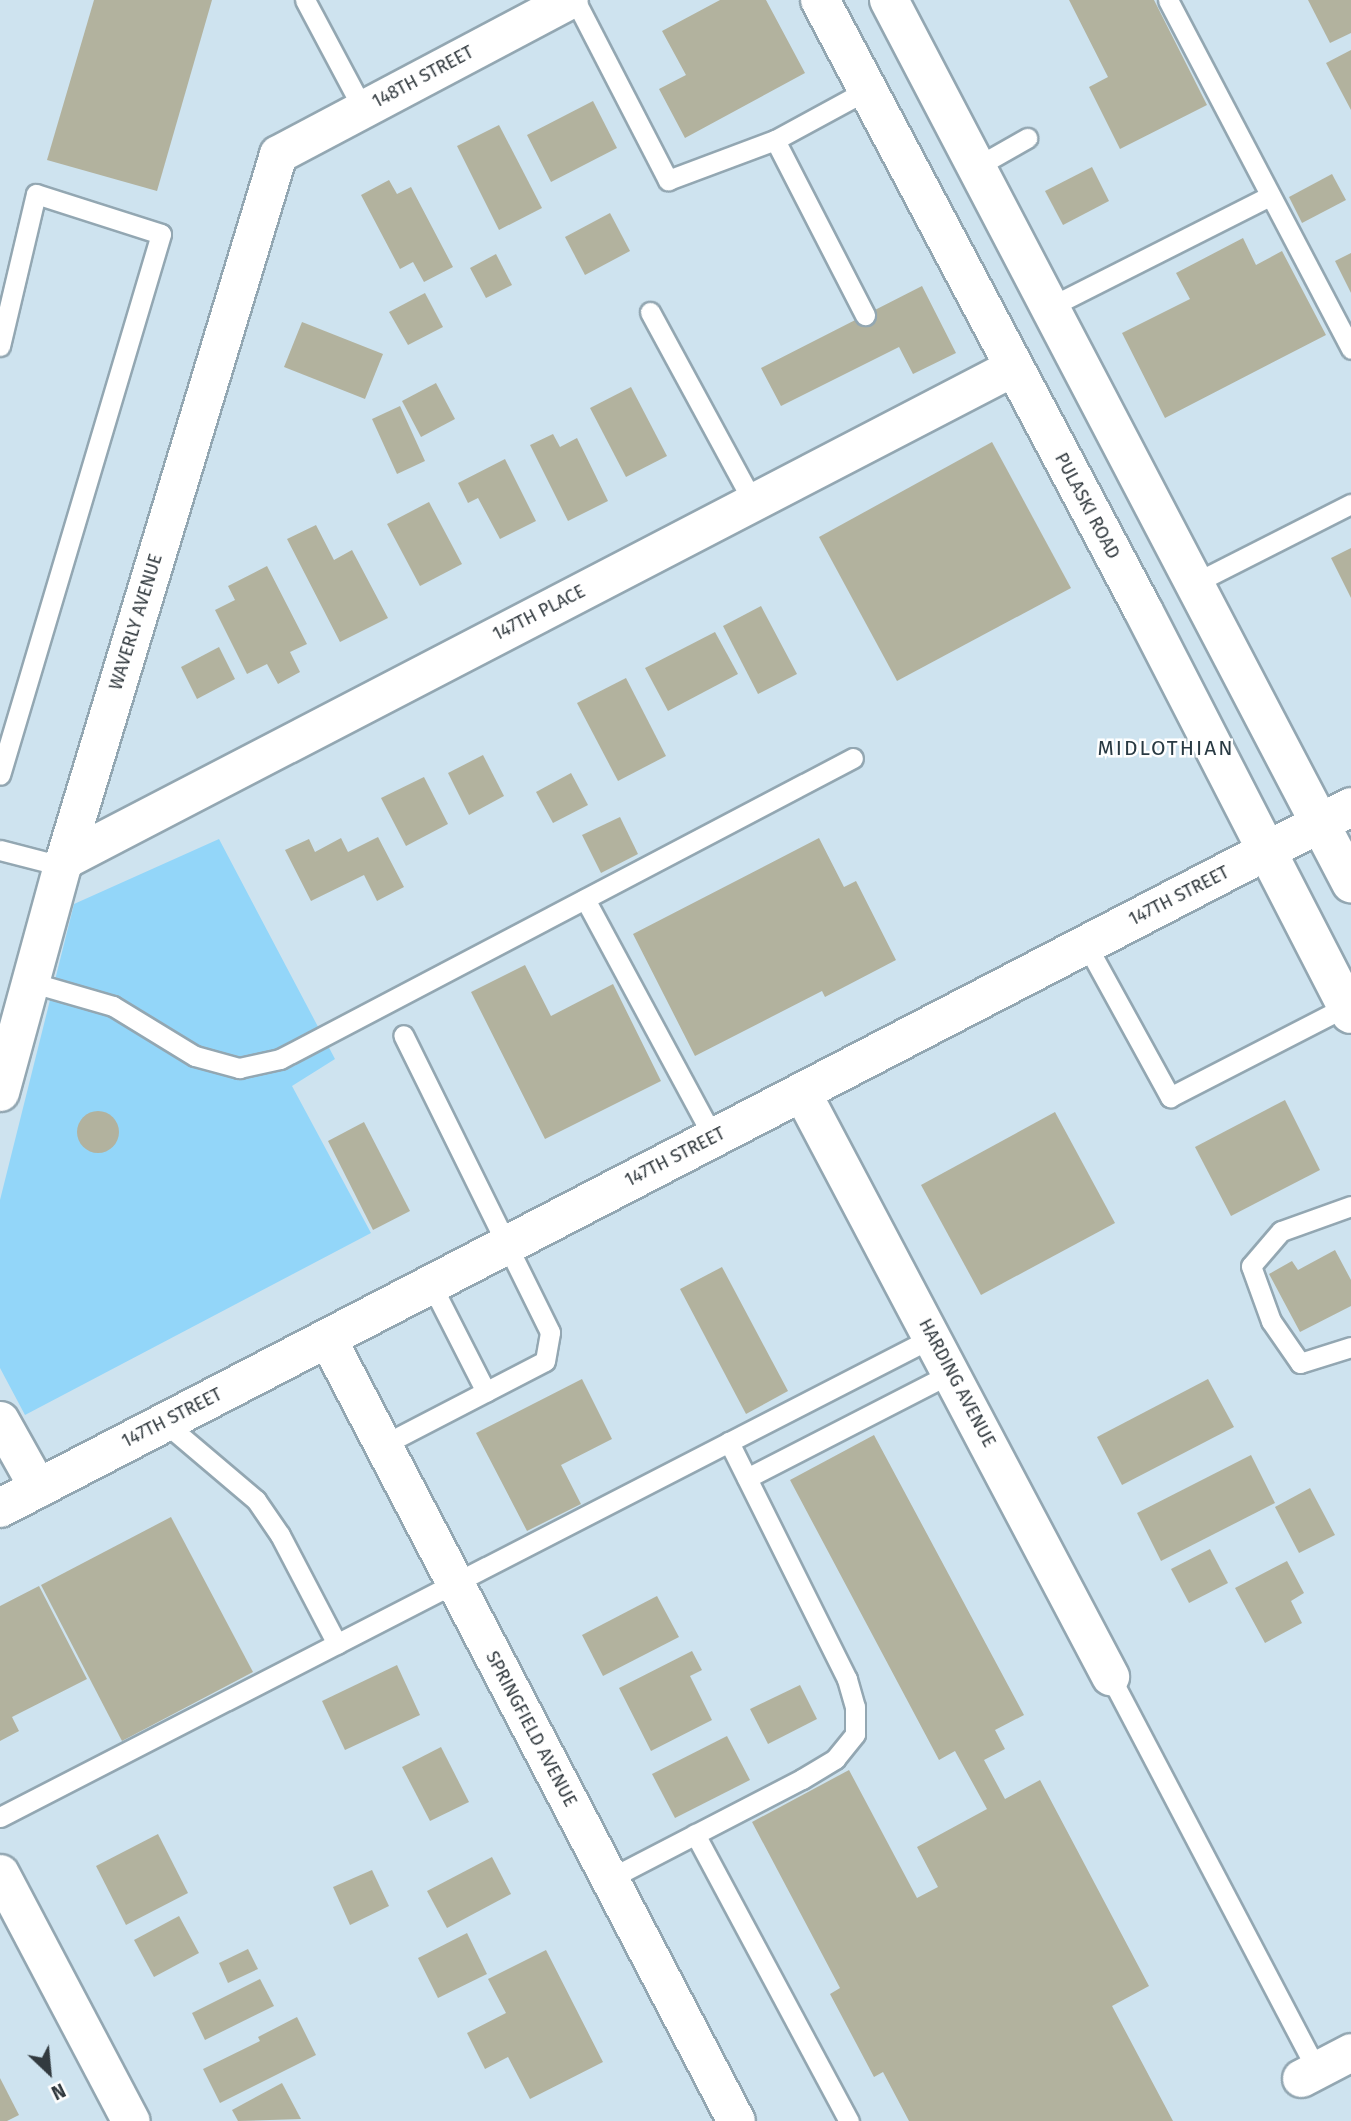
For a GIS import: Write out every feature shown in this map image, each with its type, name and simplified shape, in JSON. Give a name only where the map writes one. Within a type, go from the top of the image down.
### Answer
[{"type":"main road","name":"PULASKI ROAD","points":[[820,0],[1349,1010]]},
{"type":"main road","points":[[889,0],[1195,583],[1335,815],[1351,883]]},
{"type":"main road","name":"147TH STREET","points":[[0,1508],[1335,815]]},
{"type":"street","name":"148TH STREET","points":[[278,154],[569,0]]},
{"type":"street","name":"WAVERLY AVENUE","points":[[0,1092],[63,863],[278,154]]},
{"type":"street","name":"147TH PLACE","points":[[63,863],[1013,367]]},
{"type":"street","name":"HARDING AVENUE","points":[[801,1091],[1110,1676]]},
{"type":"street","name":"SPRINGFIELD AVENUE","points":[[327,1338],[736,2121]]},
{"type":"street","points":[[0,1420],[38,1488]]},
{"type":"street","points":[[0,1873],[131,2121]]},
{"type":"street","points":[[1309,2074],[1351,2052]]},
{"type":"lane","points":[[305,0],[363,110]]},
{"type":"lane","points":[[575,0],[668,180],[775,139],[867,90]]},
{"type":"lane","points":[[1168,0],[1351,349]]},
{"type":"lane","points":[[976,167],[1027,138]]},
{"type":"lane","points":[[775,139],[865,315]]},
{"type":"lane","points":[[0,346],[36,194],[161,234],[0,775]]},
{"type":"lane","points":[[1050,307],[1270,196]]},
{"type":"lane","points":[[650,312],[753,502]]},
{"type":"lane","points":[[1195,583],[1351,504]]},
{"type":"lane","points":[[30,982],[113,1006],[195,1056],[239,1068],[279,1059],[853,758]]},
{"type":"lane","points":[[0,850],[63,863]]},
{"type":"lane","points":[[585,899],[713,1137]]},
{"type":"lane","points":[[1086,944],[1170,1097],[1349,1010]]},
{"type":"lane","points":[[383,1446],[545,1361],[550,1332],[403,1035]]},
{"type":"lane","points":[[1347,1349],[1300,1363],[1270,1321],[1251,1266],[1281,1231],[1351,1206]]},
{"type":"lane","points":[[431,1284],[486,1392]]},
{"type":"lane","points":[[0,1817],[933,1337]]},
{"type":"lane","points":[[747,1478],[951,1373]]},
{"type":"lane","points":[[164,1422],[256,1500],[280,1535],[337,1644]]},
{"type":"lane","points":[[609,1878],[802,1779],[835,1759],[855,1734],[855,1707],[847,1679],[729,1442]]},
{"type":"lane","points":[[1110,1676],[1309,2074]]},
{"type":"lane","points":[[695,1834],[849,2121]]},
{"type":"shaded area","points":[[219,839],[335,1059],[292,1086],[371,1233],[25,1415],[0,1368],[0,1200],[74,904]]},
{"type":"building","points":[[94,0],[212,0],[157,191],[47,160]]},
{"type":"building","points":[[720,0],[766,0],[805,73],[685,138],[659,89],[686,75],[662,31]]},
{"type":"building","points":[[1069,0],[1154,0],[1207,105],[1120,149],[1089,87],[1108,77]]},
{"type":"building","points":[[1308,0],[1351,0],[1351,33],[1330,43]]},
{"type":"building","points":[[1351,50],[1351,110],[1326,63]]},
{"type":"building","points":[[593,101],[617,148],[551,182],[527,135]]},
{"type":"building","points":[[499,125],[542,208],[499,230],[457,146]]},
{"type":"building","points":[[1092,167],[1109,201],[1063,225],[1045,191]]},
{"type":"building","points":[[1332,174],[1346,200],[1302,223],[1289,197]]},
{"type":"building","points":[[389,180],[397,194],[411,187],[453,267],[424,282],[413,262],[400,269],[361,195]]},
{"type":"building","points":[[610,213],[630,251],[585,275],[565,237]]},
{"type":"building","points":[[1243,238],[1256,265],[1282,251],[1326,335],[1165,418],[1122,333],[1190,299],[1176,273]]},
{"type":"building","points":[[1351,253],[1351,293],[1335,261]]},
{"type":"building","points":[[496,254],[512,285],[486,298],[470,268]]},
{"type":"building","points":[[922,286],[956,353],[913,374],[899,347],[781,406],[761,368]]},
{"type":"building","points":[[425,293],[443,327],[408,345],[389,312]]},
{"type":"building","points":[[302,322],[383,354],[365,399],[284,367]]},
{"type":"building","points":[[436,383],[455,419],[421,437],[402,401]]},
{"type":"building","points":[[631,387],[667,456],[626,477],[590,408]]},
{"type":"building","points":[[400,406],[425,461],[397,474],[372,419]]},
{"type":"building","points":[[553,434],[560,447],[577,438],[608,501],[568,521],[530,445]]},
{"type":"building","points":[[992,442],[1071,588],[897,681],[819,537]]},
{"type":"building","points":[[505,459],[536,521],[500,539],[478,498],[468,503],[458,483]]},
{"type":"building","points":[[429,502],[462,564],[420,586],[387,524]]},
{"type":"building","points":[[316,525],[334,560],[352,550],[388,618],[340,642],[287,539]]},
{"type":"building","points":[[1351,548],[1351,598],[1331,558]]},
{"type":"building","points":[[267,566],[307,644],[290,652],[300,672],[278,684],[267,664],[247,674],[215,610],[235,600],[228,586]]},
{"type":"building","points":[[761,606],[797,674],[758,694],[723,626]]},
{"type":"building","points":[[715,632],[738,674],[668,711],[645,668]]},
{"type":"building","points":[[219,647],[235,679],[197,699],[181,667]]},
{"type":"building","points":[[626,678],[666,756],[618,781],[577,703]]},
{"type":"building","points":[[483,755],[504,796],[469,815],[448,773]]},
{"type":"building","points":[[571,773],[588,805],[553,823],[536,792]]},
{"type":"building","points":[[424,777],[448,824],[406,846],[381,798]]},
{"type":"building","points":[[620,817],[638,854],[601,873],[582,835]]},
{"type":"building","points":[[378,837],[404,887],[377,901],[364,875],[311,901],[285,850],[309,839],[315,852],[341,838],[348,852]]},
{"type":"building","points":[[819,838],[844,887],[856,881],[896,960],[825,997],[822,991],[695,1056],[633,934]]},
{"type":"building","points":[[525,965],[551,1016],[613,984],[661,1081],[545,1139],[471,992]]},
{"type":"building","points":[[1285,1100],[1320,1170],[1231,1216],[1195,1147]]},
{"type":"building","points":[[98,1111],[113,1117],[119,1132],[113,1147],[98,1153],[83,1147],[77,1132],[83,1117]]},
{"type":"building","points":[[1055,1112],[1115,1223],[981,1295],[921,1185]]},
{"type":"building","points":[[364,1122],[410,1211],[373,1230],[328,1141]]},
{"type":"building","points":[[1335,1250],[1351,1280],[1351,1306],[1300,1332],[1269,1274],[1292,1261],[1298,1270]]},
{"type":"building","points":[[722,1267],[788,1391],[746,1414],[680,1289]]},
{"type":"building","points":[[582,1379],[612,1439],[561,1465],[581,1504],[527,1531],[476,1433]]},
{"type":"building","points":[[1208,1379],[1234,1427],[1122,1485],[1097,1437]]},
{"type":"building","points":[[874,1435],[1024,1715],[995,1730],[1005,1749],[984,1760],[1005,1799],[1040,1780],[1149,1986],[1112,2006],[1173,2121],[909,2121],[883,2072],[874,2077],[830,1994],[840,1988],[752,1822],[849,1770],[917,1898],[938,1887],[917,1847],[987,1809],[955,1751],[939,1760],[790,1480]]},
{"type":"building","points":[[1251,1455],[1275,1503],[1161,1561],[1137,1513]]},
{"type":"building","points":[[1310,1488],[1335,1535],[1299,1553],[1275,1507]]},
{"type":"building","points":[[171,1517],[253,1672],[122,1741],[41,1585]]},
{"type":"building","points":[[1210,1549],[1228,1583],[1189,1603],[1171,1569]]},
{"type":"building","points":[[1287,1561],[1304,1593],[1291,1601],[1302,1623],[1265,1643],[1235,1588]]},
{"type":"building","points":[[39,1586],[87,1679],[12,1717],[19,1731],[0,1741],[0,1606]]},
{"type":"building","points":[[657,1596],[679,1637],[603,1676],[582,1635]]},
{"type":"building","points":[[692,1651],[702,1670],[690,1676],[712,1720],[651,1751],[619,1688]]},
{"type":"building","points":[[397,1665],[420,1715],[345,1750],[322,1701]]},
{"type":"building","points":[[800,1685],[817,1719],[768,1744],[750,1709]]},
{"type":"building","points":[[727,1736],[750,1780],[675,1818],[652,1774]]},
{"type":"building","points":[[441,1747],[469,1802],[430,1821],[402,1767]]},
{"type":"building","points":[[158,1834],[188,1893],[126,1925],[96,1866]]},
{"type":"building","points":[[492,1857],[511,1894],[447,1928],[427,1891]]},
{"type":"building","points":[[372,1870],[389,1906],[350,1925],[333,1887]]},
{"type":"building","points":[[179,1916],[199,1953],[154,1977],[134,1940]]},
{"type":"building","points":[[467,1933],[487,1974],[438,1998],[418,1958]]},
{"type":"building","points":[[248,1949],[258,1969],[228,1983],[219,1963]]},
{"type":"building","points":[[546,1950],[603,2062],[530,2099],[508,2057],[485,2069],[467,2033],[506,2013],[488,1979]]},
{"type":"building","points":[[260,1979],[274,2006],[205,2040],[192,2013]]},
{"type":"building","points":[[297,2017],[316,2055],[220,2103],[203,2069],[260,2041],[258,2037]]},
{"type":"building","points":[[0,2078],[19,2115],[7,2121],[0,2121]]},
{"type":"building","points":[[282,2083],[301,2119],[238,2121],[232,2110]]},
{"type":"district","name":"MIDLOTHIAN","points":[[1166,748]]}]
